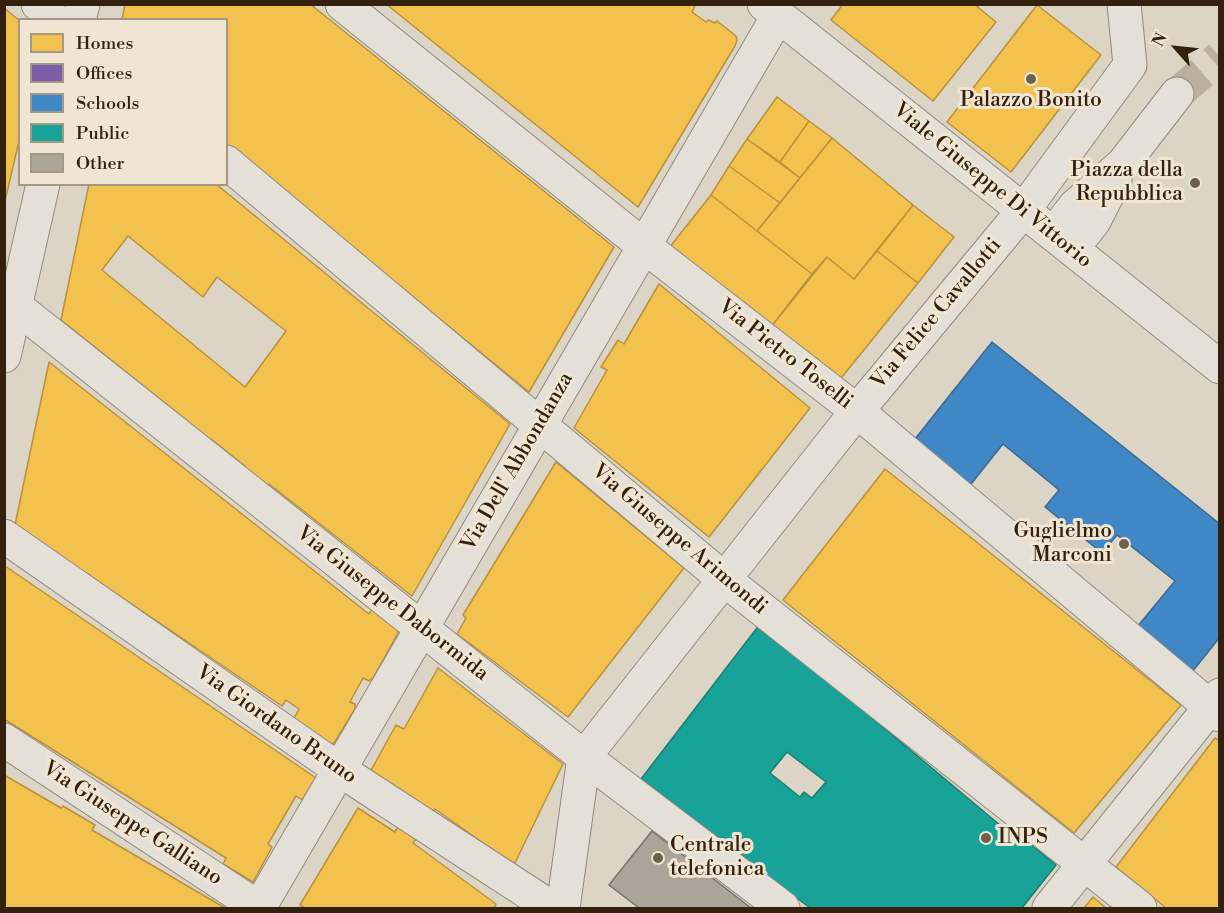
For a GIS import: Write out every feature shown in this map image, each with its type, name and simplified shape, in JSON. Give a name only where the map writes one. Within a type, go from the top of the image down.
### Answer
[{"type":"street","points":[[38,4],[54,18]]},
{"type":"street","name":"Via Pietro Toselli","points":[[342,4],[644,246],[857,411],[1216,706]]},
{"type":"street","points":[[1023,210],[1130,65],[1124,4]]},
{"type":"street","name":"Via Dell' Abbondanza","points":[[259,909],[644,246],[771,10]]},
{"type":"street","name":"Viale Giuseppe Di Vittorio","points":[[771,10],[1220,367]]},
{"type":"street","points":[[1062,242],[1075,206],[1123,164],[1177,94]]},
{"type":"street","name":"Via Giuseppe Arimondi","points":[[228,164],[725,580],[1140,909]]},
{"type":"street","points":[[4,356],[10,301],[42,186]]},
{"type":"street","name":"Via Felice Cavallotti","points":[[584,757],[857,411],[1023,210]]},
{"type":"street","name":"Via Giuseppe Dabormida","points":[[10,301],[776,907]]},
{"type":"street","name":"Via Giordano Bruno","points":[[4,536],[340,770],[552,909]]},
{"type":"street","points":[[1049,909],[1216,706]]},
{"type":"street","name":"Via Giuseppe Galliano","points":[[4,740],[259,909]]},
{"type":"street","points":[[563,909],[584,757]]},
{"type":"building: Homes","points":[[125,4],[310,4],[614,247],[529,392],[228,146],[228,18],[122,18]]},
{"type":"building: Homes","points":[[386,4],[696,4],[692,12],[706,22],[708,20],[715,23],[717,21],[736,36],[737,40],[638,207]]},
{"type":"building: Homes","points":[[843,4],[974,4],[996,22],[933,101],[831,20]]},
{"type":"building: Homes","name":"Palazzo Bonito","points":[[1037,5],[1101,55],[1011,172],[947,122]]},
{"type":"building: Homes","points":[[4,8],[18,19],[18,146],[4,205]]},
{"type":"building: Homes","points":[[777,97],[809,121],[780,162],[747,139]]},
{"type":"building: Homes","points":[[809,121],[832,138],[800,178],[780,162]]},
{"type":"building: Homes","points":[[832,138],[913,205],[854,279],[827,257],[812,274],[757,231]]},
{"type":"building: Homes","points":[[747,139],[800,178],[780,203],[729,166]]},
{"type":"building: Homes","points":[[729,166],[780,203],[757,231],[711,195]]},
{"type":"building: Homes","points":[[89,186],[218,186],[510,424],[412,596],[269,484],[266,489],[243,472],[245,466],[211,439],[207,444],[190,423],[61,320]],"holes":[[[128,236],[203,297],[217,277],[286,331],[245,387],[102,270]]]},
{"type":"building: Homes","points":[[711,195],[812,274],[771,327],[669,248]]},
{"type":"building: Homes","points":[[913,205],[954,237],[918,283],[877,251]]},
{"type":"building: Homes","points":[[877,251],[918,283],[838,382],[771,327],[827,257],[854,279]]},
{"type":"building: Homes","points":[[659,284],[810,408],[709,537],[574,428],[607,370],[601,367],[618,340],[624,344]]},
{"type":"building: Homes","points":[[49,362],[369,614],[372,609],[397,628],[398,633],[373,678],[369,681],[363,678],[350,702],[355,704],[355,709],[334,743],[331,744],[294,718],[299,709],[286,700],[282,706],[15,525]]},
{"type":"building: Homes","points":[[556,462],[684,568],[568,717],[457,634],[466,618],[463,615]]},
{"type":"building: Homes","points":[[885,469],[1181,705],[1074,833],[783,600]]},
{"type":"building: Homes","points":[[5,566],[316,778],[302,800],[296,796],[268,844],[272,847],[253,882],[223,864],[226,858],[4,719]]},
{"type":"building: Homes","points":[[438,668],[563,764],[514,865],[435,809],[431,815],[369,774],[396,725],[404,729]]},
{"type":"building: Homes","points":[[1215,738],[1220,741],[1220,908],[1166,908],[1116,867]]},
{"type":"building: Homes","points":[[4,775],[95,825],[92,830],[225,908],[4,908]]},
{"type":"building: Homes","points":[[358,808],[395,832],[398,827],[416,839],[413,843],[496,904],[494,908],[305,908],[300,905]]},
{"type":"building: Homes","points":[[1093,897],[1106,908],[1084,908]]},
{"type":"building: Offices","name":"Centrale telefonica","points":[[652,832],[749,908],[640,908],[610,885]]},
{"type":"building: Schools","points":[[992,342],[1220,524],[1220,637],[1192,672],[1137,627],[1175,581],[1117,535],[1102,553],[1045,507],[1059,490],[1003,444],[967,489],[911,444]]},
{"type":"building: Public","points":[[760,624],[1019,841],[1022,837],[1056,865],[1022,908],[810,908],[641,779]],"holes":[[[787,752],[826,782],[812,798],[804,792],[800,797],[770,773]]]},
{"type":"building: Other","name":"Centrale telefonica","points":[[652,831],[751,908],[639,908],[609,885]]},
{"type":"tunnel","points":[[1177,94],[1220,57]]},
{"type":"place","name":"Palazzo Bonito","points":[[1031,79]]},
{"type":"place","name":"Piazza della Repubblica","points":[[1195,183]]},
{"type":"place","name":"Guglielmo Marconi","points":[[1124,544]]},
{"type":"place","name":"INPS","points":[[986,838]]},
{"type":"place","name":"Centrale telefonica","points":[[658,858]]}]
